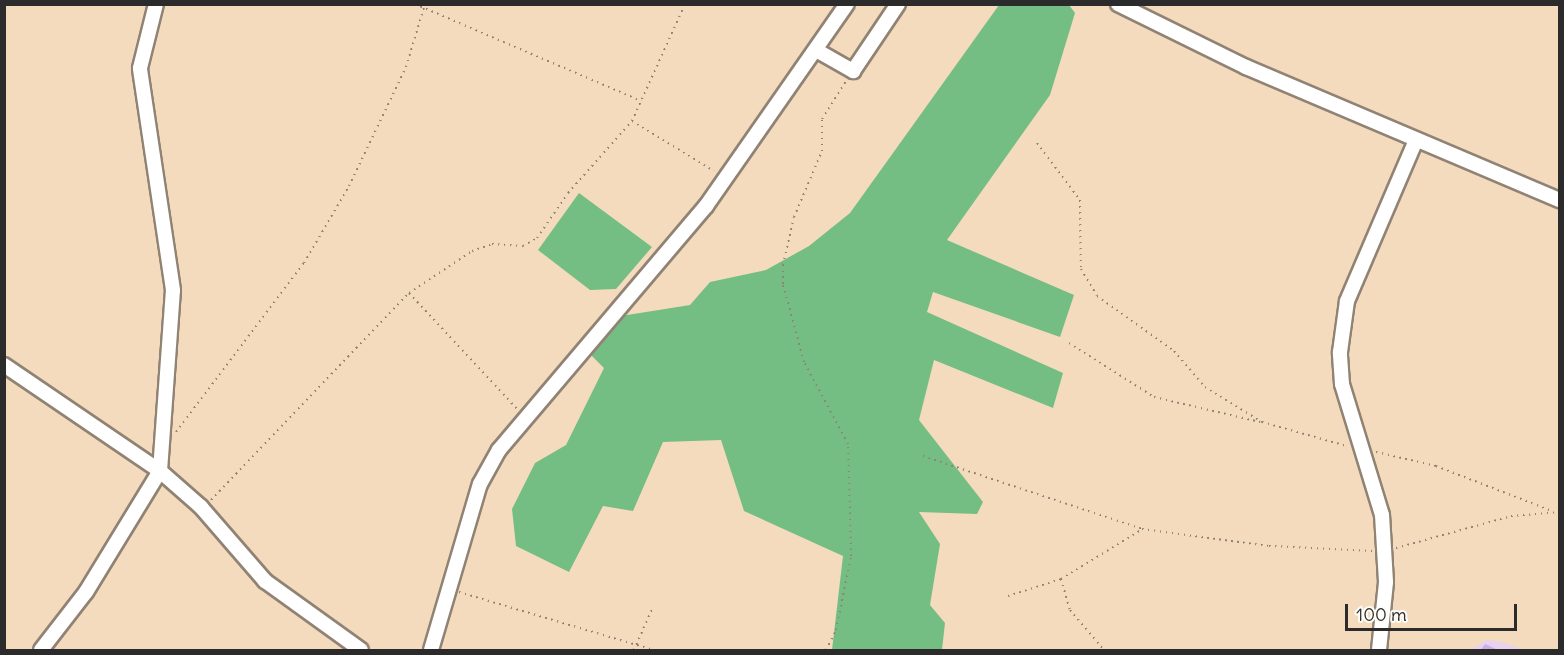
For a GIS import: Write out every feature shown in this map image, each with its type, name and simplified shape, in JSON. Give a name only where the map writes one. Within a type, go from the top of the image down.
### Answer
[{"type":"street","points":[[40,651],[87,592],[160,471],[173,290],[140,68],[156,4]]},
{"type":"street","points":[[431,651],[480,484],[525,417],[728,178],[847,4]]},
{"type":"street","points":[[816,50],[853,71],[898,4]]},
{"type":"street","points":[[1118,4],[1416,140],[1560,200]]},
{"type":"street","points":[[1379,651],[1386,549],[1364,449],[1342,384],[1342,326],[1358,275],[1416,140]]},
{"type":"street","points":[[4,365],[160,471],[201,507],[265,581],[361,651]]},
{"type":"path","points":[[415,4],[641,101]]},
{"type":"path","points":[[201,507],[240,475],[346,354],[409,293],[482,247],[529,245],[632,121],[685,4]]},
{"type":"path","points":[[163,444],[309,253],[349,186],[406,67],[424,6]]},
{"type":"path","points":[[826,651],[842,610],[851,556],[848,444],[804,362],[783,284],[783,265],[794,217],[822,151],[822,119],[853,71]]},
{"type":"path","points":[[632,121],[728,178]]},
{"type":"path","points":[[1037,143],[1080,200],[1081,269],[1097,296],[1174,351],[1205,387],[1262,422]]},
{"type":"path","points":[[409,293],[525,417]]},
{"type":"path","points":[[1069,343],[1154,397],[1436,466],[1552,511],[1560,512]]},
{"type":"path","points":[[923,456],[1142,530],[1269,546],[1386,549],[1552,511]]},
{"type":"path","points":[[1008,596],[1061,579],[1142,530]]},
{"type":"path","points":[[1061,579],[1070,610],[1104,651]]},
{"type":"path","points":[[448,589],[654,651]]},
{"type":"path","points":[[634,651],[653,607]]},
{"type":"shaded area","points":[[1487,640],[1502,642],[1525,650],[1470,650]]},
{"type":"green space","points":[[999,5],[1069,5],[1075,13],[1050,95],[947,240],[1074,295],[1060,337],[933,292],[927,312],[1063,373],[1053,408],[934,360],[919,420],[983,502],[977,514],[919,512],[940,544],[930,605],[945,623],[942,650],[832,650],[843,556],[744,511],[721,440],[663,442],[633,511],[603,506],[569,572],[516,546],[512,509],[535,463],[566,445],[604,368],[591,355],[621,316],[690,305],[710,282],[766,270],[809,246],[850,213]]},
{"type":"green space","points":[[579,193],[652,247],[616,289],[590,290],[538,250]]},
{"type":"building","points":[[1485,644],[1498,650],[1481,650]]}]
